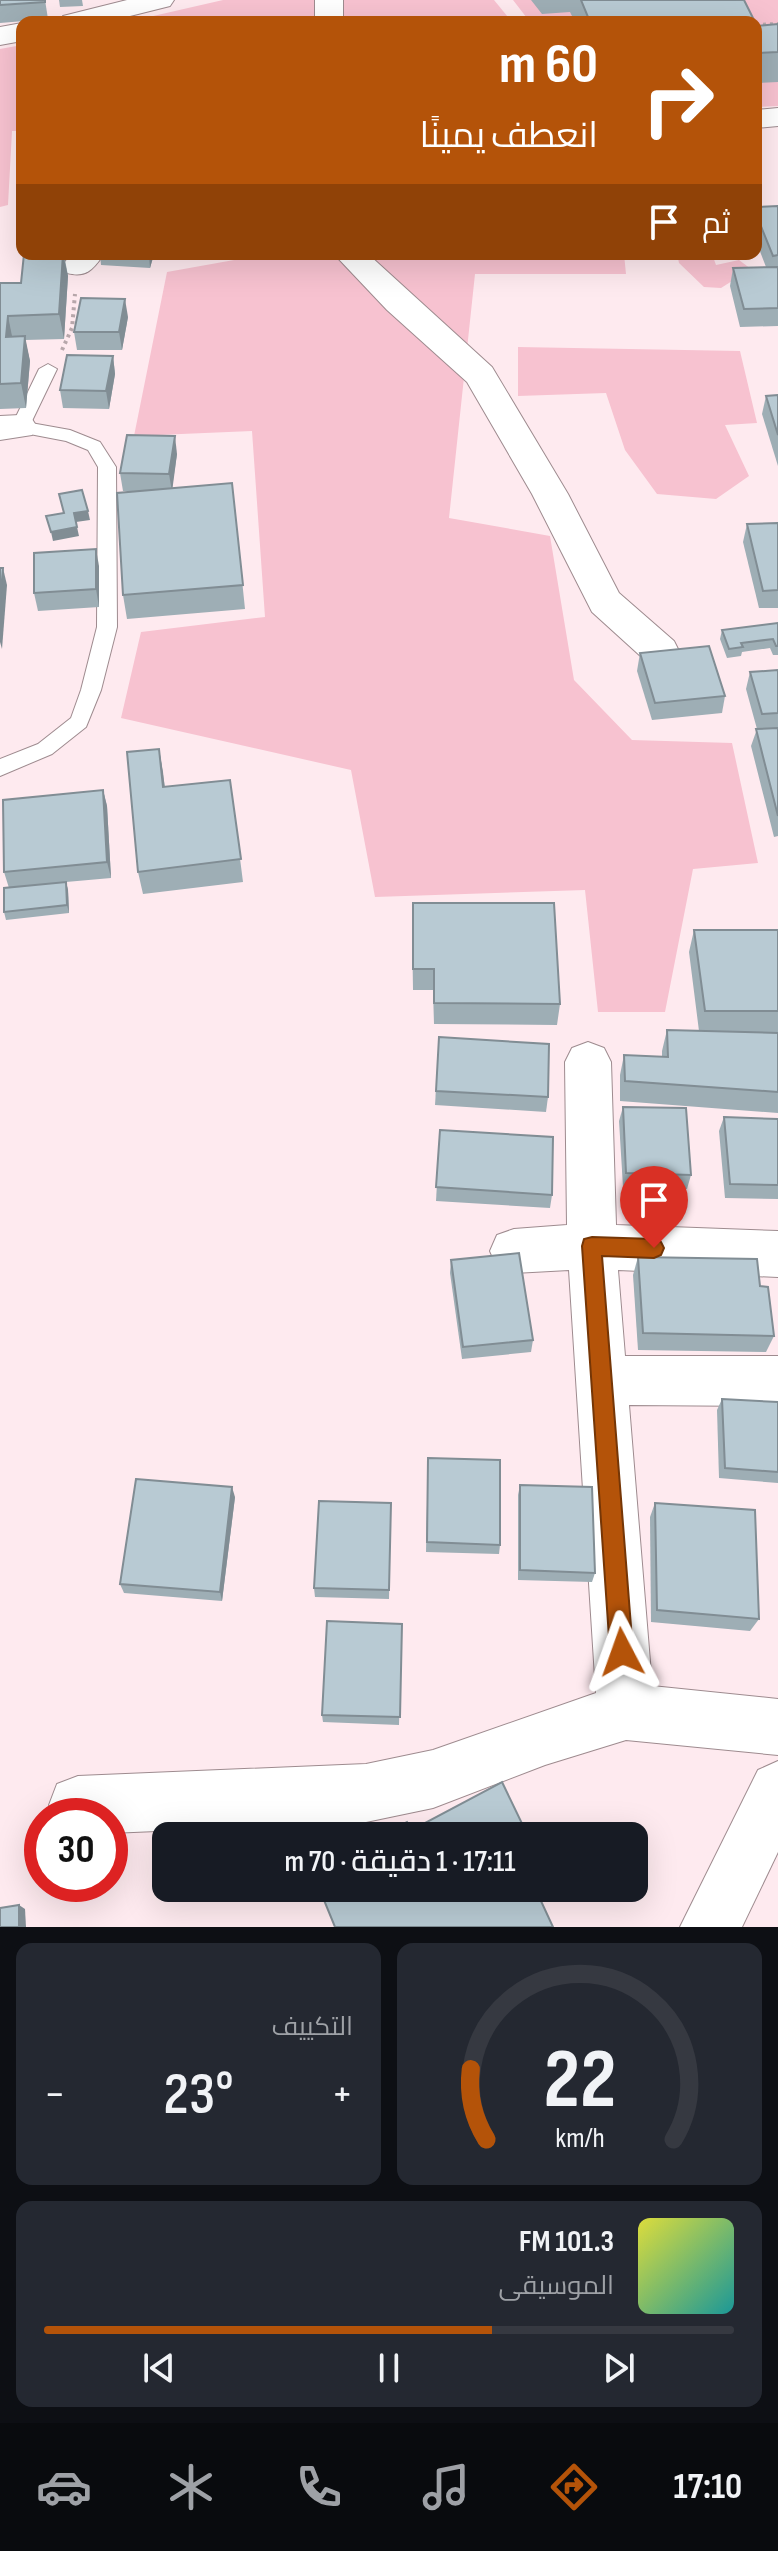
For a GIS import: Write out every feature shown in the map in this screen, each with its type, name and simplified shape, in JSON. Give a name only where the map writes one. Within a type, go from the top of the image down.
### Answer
[{"type":"street","points":[[103,16],[147,1]]},
{"type":"street","points":[[356,260],[480,375],[550,494],[605,602],[660,651]]},
{"type":"street","points":[[588,1062],[592,1246],[626,1712]]},
{"type":"street","points":[[514,1251],[592,1246],[778,1254]]},
{"type":"street","points":[[601,1380],[778,1381]]},
{"type":"street","points":[[128,1803],[366,1793],[433,1779],[545,1737],[626,1712],[778,1727]]},
{"type":"street","points":[[710,1927],[778,1790]]},
{"type":"lane","points":[[0,768],[45,749],[79,722],[91,690],[107,627],[107,467],[94,446],[70,436],[10,428],[48,369]]},
{"type":"path","points":[[48,369],[57,362],[72,328],[83,260]]},
{"type":"shaded area","points":[[223,0],[494,0],[507,16],[153,16]]},
{"type":"shaded area","points":[[513,0],[778,0],[778,106],[762,107],[762,16],[525,16]]},
{"type":"shaded area","points":[[16,46],[16,131],[12,131],[8,205],[0,207],[0,49]]},
{"type":"shaded area","points":[[234,260],[625,260],[626,274],[475,274],[449,518],[550,536],[574,680],[632,740],[732,743],[758,863],[693,869],[665,1012],[598,1012],[585,890],[375,897],[351,770],[121,718],[141,632],[265,617],[252,431],[134,436],[167,272]]},
{"type":"shaded area","points":[[678,260],[714,260],[716,265],[739,260],[751,269],[721,288],[704,287]]},
{"type":"shaded area","points":[[518,347],[740,351],[757,423],[725,425],[749,476],[716,499],[657,494],[625,450],[606,393],[518,396]]},
{"type":"building","points":[[0,0],[45,0],[45,2],[0,5]]},
{"type":"building","points":[[581,0],[744,0],[752,16],[588,16]]},
{"type":"building","points":[[778,24],[778,52],[762,53],[762,26]]},
{"type":"building","points":[[778,206],[778,255],[773,256],[762,229],[762,207]]},
{"type":"building","points":[[23,260],[63,260],[59,314],[8,316],[6,337],[25,336],[21,383],[0,384],[0,283],[21,283]]},
{"type":"building","points":[[778,267],[778,308],[744,309],[733,268]]},
{"type":"building","points":[[81,298],[125,299],[119,332],[74,332]]},
{"type":"building","points":[[67,355],[113,356],[106,391],[60,390]]},
{"type":"building","points":[[778,395],[778,435],[766,396]]},
{"type":"building","points":[[127,435],[175,436],[169,474],[120,473]]},
{"type":"building","points":[[232,483],[243,585],[123,595],[117,493]]},
{"type":"building","points":[[82,490],[88,511],[74,513],[77,527],[51,532],[46,516],[64,513],[59,494]]},
{"type":"building","points":[[778,523],[778,590],[763,591],[747,524]]},
{"type":"building","points":[[96,549],[96,589],[34,593],[34,553]]},
{"type":"building","points":[[0,568],[3,568],[0,603]]},
{"type":"building","points":[[778,623],[778,646],[773,639],[741,643],[743,647],[729,649],[722,630]]},
{"type":"building","points":[[709,646],[725,696],[655,703],[640,653]]},
{"type":"building","points":[[778,670],[778,713],[762,714],[750,672]]},
{"type":"building","points":[[778,728],[778,816],[756,729]]},
{"type":"building","points":[[159,749],[163,787],[230,780],[241,859],[138,872],[127,752]]},
{"type":"building","points":[[103,790],[107,862],[4,872],[3,800]]},
{"type":"building","points":[[66,882],[67,905],[4,912],[4,888]]},
{"type":"building","points":[[413,903],[554,903],[560,1004],[434,1003],[434,969],[413,969]]},
{"type":"building","points":[[694,930],[778,930],[778,1011],[705,1011]]},
{"type":"building","points":[[667,1030],[778,1033],[778,1092],[625,1081],[624,1055],[668,1057]]},
{"type":"building","points":[[439,1037],[549,1044],[548,1097],[436,1091]]},
{"type":"building","points":[[623,1107],[686,1108],[691,1175],[626,1173]]},
{"type":"building","points":[[724,1117],[778,1119],[778,1185],[730,1184]]},
{"type":"building","points":[[440,1130],[553,1137],[552,1195],[436,1187]]},
{"type":"building","points":[[519,1253],[533,1340],[463,1347],[451,1260]]},
{"type":"building","points":[[638,1257],[757,1259],[760,1286],[768,1287],[774,1336],[643,1333]]},
{"type":"building","points":[[722,1399],[778,1402],[778,1472],[725,1468]]},
{"type":"building","points":[[428,1458],[500,1460],[500,1545],[427,1542]]},
{"type":"building","points":[[136,1479],[232,1487],[220,1592],[120,1584]]},
{"type":"building","points":[[520,1485],[592,1487],[595,1573],[520,1570]]},
{"type":"building","points":[[319,1501],[391,1503],[389,1590],[314,1588]]},
{"type":"building","points":[[655,1503],[755,1510],[759,1619],[657,1610]]},
{"type":"building","points":[[327,1621],[402,1624],[400,1717],[322,1715]]},
{"type":"building","points":[[502,1782],[521,1822],[427,1822]]},
{"type":"building","points":[[325,1902],[541,1902],[553,1927],[335,1927]]},
{"type":"building","points":[[19,1905],[19,1927],[0,1927],[0,1908]]},
{"type":"route","points":[[622,1652],[592,1246],[654,1248]]}]
